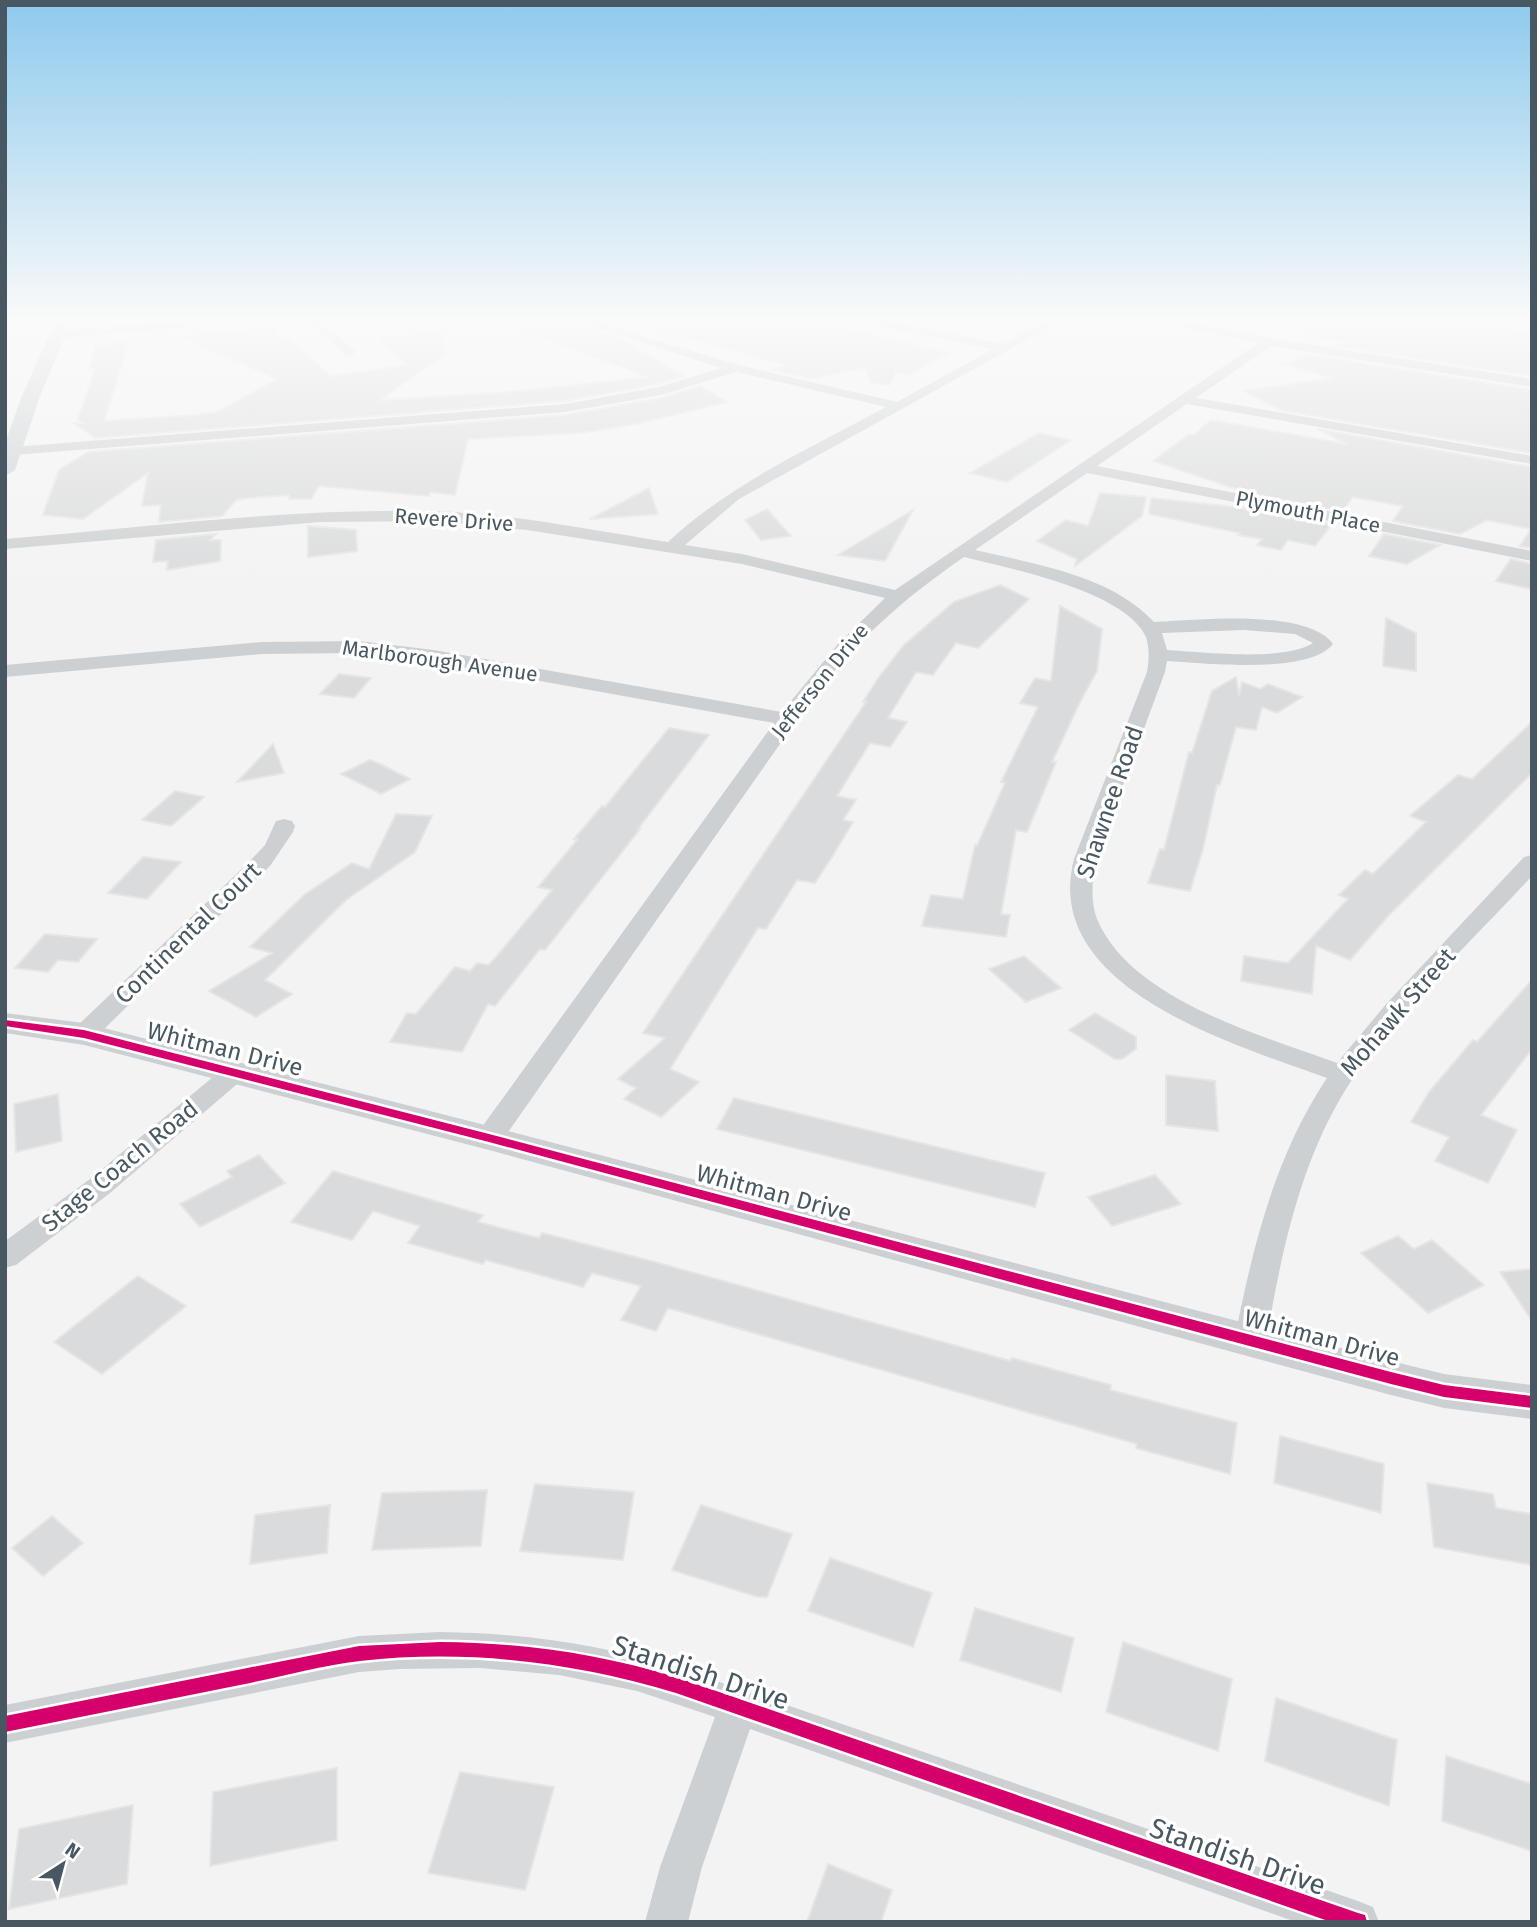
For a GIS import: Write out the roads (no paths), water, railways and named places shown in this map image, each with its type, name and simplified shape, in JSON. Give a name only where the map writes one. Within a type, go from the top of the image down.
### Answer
[{"type":"street","points":[[5,470],[26,412]]},
{"type":"street","points":[[13,451],[515,412]]},
{"type":"street","points":[[673,547],[705,517],[734,496],[887,412]]},
{"type":"street","name":"Jefferson Drive","points":[[489,1138],[787,719],[844,645],[897,596],[1167,412]]},
{"type":"street","points":[[1254,412],[1532,460]]},
{"type":"street","name":"Plymouth Place","points":[[1083,468],[1532,556]]},
{"type":"street","name":"Revere Drive","points":[[5,544],[369,514],[497,521],[775,565],[897,596]]},
{"type":"street","points":[[962,552],[1086,586],[1124,606],[1150,628],[1292,627],[1317,634],[1324,644],[1311,653],[1283,657],[1157,655]]},
{"type":"street","name":"Shawnee Road","points":[[1150,628],[1157,645],[1156,672],[1086,857],[1080,883],[1082,912],[1101,948],[1117,968],[1143,987],[1181,1009],[1233,1032],[1342,1074]]},
{"type":"street","name":"Marlborough Avenue","points":[[5,671],[261,648],[359,647],[434,656],[787,719]]},
{"type":"street","name":"Continental Court","points":[[84,1034],[258,866],[281,837],[284,826]]},
{"type":"street","name":"Mohawk Street","points":[[1250,1342],[1262,1273],[1280,1208],[1312,1128],[1342,1074],[1384,1022],[1532,862]]},
{"type":"street","name":"Whitman Drive","points":[[5,1023],[84,1034],[489,1138],[1250,1342],[1444,1391],[1532,1402]]},
{"type":"street","name":"Stage Coach Road","points":[[5,1257],[100,1186],[234,1073]]},
{"type":"street","name":"Standish Drive","points":[[5,1724],[338,1658],[419,1648],[498,1649],[569,1657],[642,1674],[739,1706],[1358,1922]]},
{"type":"street","points":[[666,1922],[681,1867],[739,1706]]}]
